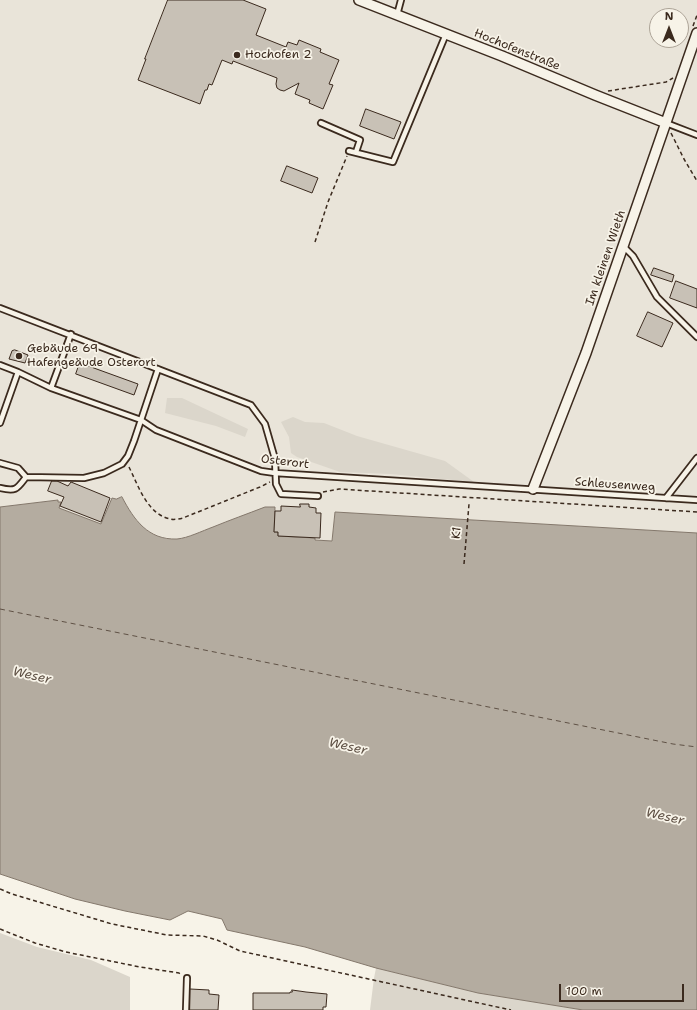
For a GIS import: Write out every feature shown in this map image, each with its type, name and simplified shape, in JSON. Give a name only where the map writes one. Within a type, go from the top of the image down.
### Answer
[{"type":"street","name":"Hochofenstraße","points":[[359,0],[378,3],[397,15],[666,123]]},
{"type":"street","name":"Im kleinen Wieth","points":[[532,489],[586,353],[666,123],[694,31]]},
{"type":"lane","points":[[397,15],[401,0]]},
{"type":"lane","points":[[349,150],[393,162],[446,34]]},
{"type":"lane","points":[[321,123],[360,140],[356,152]]},
{"type":"lane","points":[[666,123],[697,134]]},
{"type":"lane","points":[[623,246],[633,256],[657,297],[697,337]]},
{"type":"lane","points":[[0,308],[71,334],[251,405],[265,424],[275,459],[276,484],[281,494],[318,496]]},
{"type":"lane","points":[[51,388],[71,334]]},
{"type":"lane","name":"Osterort","points":[[0,365],[51,388],[140,420],[156,430],[261,471],[532,489]]},
{"type":"lane","points":[[0,464],[18,468],[26,477],[84,478],[104,473],[122,464],[126,460],[134,441],[158,369]]},
{"type":"lane","points":[[0,423],[18,372]]},
{"type":"lane","points":[[666,498],[697,458]]},
{"type":"lane","points":[[0,488],[9,490],[17,488],[26,477]]},
{"type":"lane","name":"Schleusenweg","points":[[532,489],[697,500]]},
{"type":"lane","points":[[186,1010],[187,978]]},
{"type":"path","points":[[694,31],[697,15]]},
{"type":"path","points":[[595,95],[612,90],[666,82],[674,77]]},
{"type":"path","points":[[666,123],[697,181]]},
{"type":"path","points":[[315,242],[328,202],[349,150]]},
{"type":"path","points":[[126,460],[144,496],[154,510],[163,516],[172,519],[183,518],[260,487],[271,482],[275,473]]},
{"type":"path","points":[[318,496],[323,492],[339,489],[697,512]]},
{"type":"path","name":"K1","points":[[464,564],[469,504]]},
{"type":"path","points":[[0,889],[112,924],[167,934],[203,936],[217,940],[240,951],[511,1010]]},
{"type":"path","points":[[0,929],[36,943],[66,952],[140,967],[179,973],[187,978]]},
{"type":"shaded area","points":[[0,0],[697,0],[697,533],[335,512],[332,541],[315,540],[315,538],[278,536],[191,535],[178,539],[163,537],[142,527],[130,512],[122,497],[116,499],[112,498],[101,524],[59,508],[60,502],[58,503],[58,500],[0,507]]},
{"type":"shaded area","points":[[167,398],[182,398],[248,429],[245,437],[216,426],[165,413]]},
{"type":"shaded area","points":[[293,417],[305,422],[324,423],[357,436],[445,461],[474,482],[390,474],[340,472],[297,457],[291,453],[289,437],[281,422]]},
{"type":"shaded area","points":[[0,933],[37,947],[91,960],[130,977],[130,1010],[0,1010]]},
{"type":"shaded area","points":[[376,968],[478,993],[583,1010],[370,1010]]},
{"type":"water","name":"Weser","points":[[122,497],[137,521],[143,527],[158,536],[177,539],[190,536],[265,507],[275,507],[274,532],[278,532],[278,536],[315,538],[315,540],[332,541],[335,512],[697,533],[697,1010],[583,1010],[478,993],[376,968],[305,947],[227,930],[222,919],[188,911],[170,920],[125,911],[75,899],[0,874],[0,507],[58,500],[58,502],[61,502],[59,508],[101,524],[112,498],[116,499]]},
{"type":"building","name":"Hochofen 2","points":[[168,0],[243,0],[266,9],[256,35],[286,47],[288,42],[297,45],[299,40],[321,49],[320,52],[339,60],[329,84],[333,85],[323,109],[309,103],[310,100],[295,94],[299,83],[284,91],[280,90],[277,88],[276,84],[277,78],[233,61],[232,64],[222,60],[212,85],[209,84],[207,90],[205,90],[200,104],[138,80]]},
{"type":"building","points":[[366,109],[401,122],[394,139],[360,126]]},
{"type":"building","points":[[287,166],[318,178],[312,193],[281,181]]},
{"type":"building","points":[[654,268],[674,275],[672,282],[651,275]]},
{"type":"building","points":[[676,281],[697,289],[697,308],[670,298]]},
{"type":"building","points":[[648,312],[673,323],[662,347],[637,336]]},
{"type":"building","name":"Gebäude 69 Hafengeäude Osterort","points":[[15,350],[28,355],[25,363],[9,359],[12,351]]},
{"type":"building","points":[[80,363],[138,384],[134,395],[76,374]]},
{"type":"building","points":[[52,481],[57,481],[68,486],[71,482],[110,498],[101,522],[60,506],[64,497],[48,491]]},
{"type":"building","points":[[300,504],[309,504],[309,507],[316,508],[316,513],[321,513],[320,538],[278,536],[278,532],[274,532],[275,511],[281,511],[281,506],[300,507]]},
{"type":"building","points":[[190,989],[209,990],[209,994],[219,995],[218,1010],[190,1010]]},
{"type":"building","points":[[292,990],[327,994],[326,1007],[323,1007],[323,1010],[253,1010],[253,993],[290,993]]},
{"type":"ferry route","points":[[0,609],[673,744],[697,747]]},
{"type":"place","name":"Hochofen 2","points":[[237,55]]},
{"type":"place","name":"Gebäude 69 Hafengeäude Osterort","points":[[19,356]]}]
